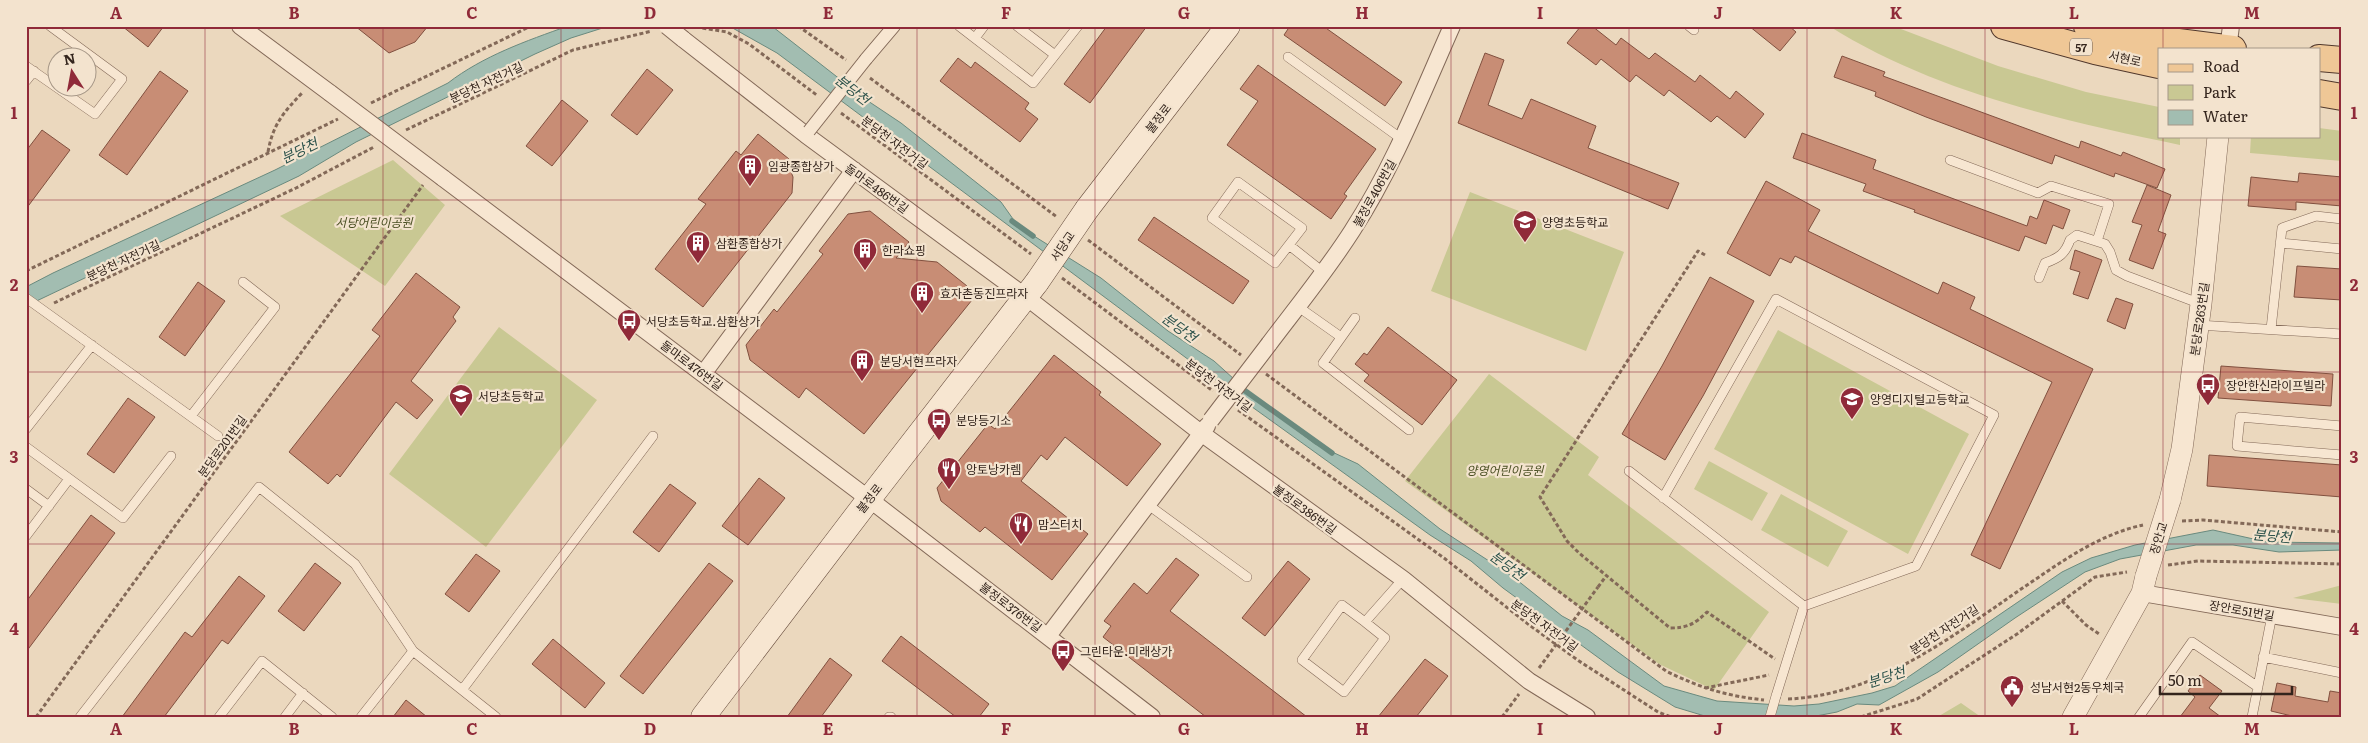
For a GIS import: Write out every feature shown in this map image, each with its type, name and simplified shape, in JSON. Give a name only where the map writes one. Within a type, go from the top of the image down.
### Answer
[{"type":"main road","name":"불정로","points":[[1087,209],[1228,26]]},
{"type":"main road","name":"서현로","points":[[2004,26],[2095,51],[2158,65]]},
{"type":"main road","name":"서현로","points":[[2087,26],[2123,35],[2228,48]]},
{"type":"main road","points":[[2320,58],[2342,60]]},
{"type":"main road","points":[[2320,93],[2342,96]]},
{"type":"main road","name":"서당교","points":[[1033,279],[1087,209]]},
{"type":"main road","name":"불정로","points":[[703,717],[1033,279]]},
{"type":"street","points":[[240,26],[313,81]]},
{"type":"street","points":[[808,133],[894,26]]},
{"type":"street","name":"불정로406번길","points":[[1048,636],[1298,306],[1352,231],[1403,140],[1452,26]]},
{"type":"street","points":[[2228,48],[2231,26]]},
{"type":"street","name":"돌마로486번길","points":[[662,28],[687,33],[854,170],[1033,279]]},
{"type":"street","name":"돌마로476번길","points":[[313,81],[869,499]]},
{"type":"street","name":"분당로263번길","points":[[2170,500],[2182,449],[2201,304],[2218,138]]},
{"type":"street","points":[[703,374],[854,170]]},
{"type":"street","name":"불정로386번길","points":[[1033,279],[1206,427],[1403,579],[1529,681],[1587,717]]},
{"type":"street","name":"불정로376번길","points":[[869,499],[1152,717]]},
{"type":"street","name":"장안교","points":[[2145,577],[2170,500]]},
{"type":"street","points":[[2073,717],[2145,577]]},
{"type":"street","name":"장안로51번길","points":[[2145,577],[2272,615],[2342,627]]},
{"type":"lane","points":[[26,82],[30,69],[95,114],[122,79],[50,26]]},
{"type":"lane","points":[[959,26],[1033,83],[1078,26]]},
{"type":"lane","points":[[975,38],[984,26]]},
{"type":"lane","points":[[1017,26],[1055,55]]},
{"type":"lane","points":[[1288,57],[1403,140]]},
{"type":"lane","points":[[1950,160],[2038,193],[2051,186],[2109,204],[2096,241]]},
{"type":"lane","points":[[1238,182],[1302,228],[1289,245],[1275,263],[1212,218],[1238,182]]},
{"type":"lane","points":[[2272,329],[2282,228],[2316,216],[2342,219]]},
{"type":"lane","points":[[2039,278],[2045,262],[2056,259],[2066,252],[2070,240],[2077,235],[2105,244],[2116,270],[2201,304]]},
{"type":"lane","points":[[2280,244],[2342,249]]},
{"type":"lane","points":[[1289,245],[1323,272]]},
{"type":"lane","points":[[191,416],[275,307],[243,282]]},
{"type":"lane","points":[[26,298],[218,436]]},
{"type":"lane","points":[[1663,498],[1776,299],[1994,416],[1916,566],[1804,606]]},
{"type":"lane","points":[[1298,306],[1341,337]]},
{"type":"lane","points":[[1355,318],[1323,363],[1409,430]]},
{"type":"lane","points":[[2198,325],[2342,334]]},
{"type":"lane","points":[[26,429],[92,345]]},
{"type":"lane","points":[[2342,426],[2240,417],[2237,446],[2342,455]]},
{"type":"lane","points":[[462,690],[653,436]]},
{"type":"lane","points":[[26,447],[123,518],[171,456]]},
{"type":"lane","points":[[1629,471],[1804,606]]},
{"type":"lane","points":[[26,536],[69,479]]},
{"type":"lane","points":[[80,717],[259,487],[354,564],[413,651],[496,717]]},
{"type":"lane","points":[[26,490],[49,506]]},
{"type":"lane","points":[[1147,504],[1246,577]]},
{"type":"lane","points":[[1365,622],[1403,579]]},
{"type":"lane","points":[[1342,605],[1365,622],[1385,638],[1344,692],[1302,660],[1342,605]]},
{"type":"lane","points":[[1770,717],[1804,606]]},
{"type":"lane","points":[[2252,717],[2272,615]]},
{"type":"lane","points":[[2139,717],[2192,642],[2258,687]]},
{"type":"lane","points":[[361,717],[413,651]]},
{"type":"lane","points":[[2264,657],[2342,673]]},
{"type":"lane","points":[[219,717],[262,661],[332,717]]},
{"type":"lane","points":[[285,717],[303,693]]},
{"type":"path","points":[[364,106],[531,26]]},
{"type":"path","points":[[798,26],[848,61]]},
{"type":"path","name":"분당천 자전거길","points":[[405,131],[573,50],[662,28]]},
{"type":"path","points":[[687,33],[727,32],[750,44],[826,102]]},
{"type":"path","points":[[862,72],[1063,221]]},
{"type":"path","points":[[268,153],[271,136],[280,117],[313,81]]},
{"type":"path","name":"분당천 자전거길","points":[[833,107],[1033,279]]},
{"type":"path","points":[[26,271],[346,115]]},
{"type":"path","name":"분당천 자전거길","points":[[50,305],[296,188],[380,144]]},
{"type":"path","name":"분당로201번길","points":[[36,717],[423,185]]},
{"type":"path","points":[[1086,238],[1249,361]]},
{"type":"path","name":"분당천 자전거길","points":[[1060,276],[1218,396]]},
{"type":"path","name":"분당천 자전거길","points":[[1265,373],[1666,671],[1704,688],[1732,697],[1802,699],[1878,679],[1921,655],[2084,547],[2141,525],[2150,524]]},
{"type":"path","name":"분당천 자전거길","points":[[1234,407],[1444,558],[1528,624],[1579,661],[1658,712],[1671,717]]},
{"type":"path","points":[[2177,522],[2203,520],[2342,532]]},
{"type":"path","points":[[1861,717],[1917,699],[2017,634],[2095,577],[2145,577],[2198,560],[2342,564]]},
{"type":"path","points":[[1539,668],[1606,576]]},
{"type":"path","points":[[2062,601],[2086,625]]},
{"type":"path","points":[[1704,688],[1784,672]]},
{"type":"green space","points":[[1829,26],[1893,26],[1998,66],[2086,92],[2158,107],[2158,138],[2180,138],[2180,145],[2089,125],[1999,101],[1911,69],[1869,49]]},
{"type":"green space","points":[[2320,128],[2342,131],[2342,161],[2250,153],[2251,138],[2320,138]]},
{"type":"green space","name":"서당어린이공원","points":[[393,160],[445,205],[385,286],[280,216]]},
{"type":"green space","points":[[1470,192],[1624,252],[1586,351],[1431,291]]},
{"type":"green space","points":[[499,327],[597,400],[486,547],[389,474]]},
{"type":"green space","points":[[1778,330],[1969,434],[1908,554],[1714,449]]},
{"type":"green space","name":"양영어린이공원","points":[[1489,374],[1599,457],[1588,475],[1769,612],[1714,690],[1659,664],[1405,481]]},
{"type":"green space","points":[[1709,461],[1768,493],[1752,521],[1694,489]]},
{"type":"green space","points":[[1781,494],[1848,531],[1828,567],[1761,530]]},
{"type":"green space","points":[[2342,585],[2342,604],[2293,598]]},
{"type":"green space","points":[[1961,703],[1981,717],[1937,717],[1939,716]]},
{"type":"water","points":[[568,26],[609,26],[571,38],[535,54],[356,142],[299,176],[26,306],[26,287],[53,273],[275,170],[448,83],[461,73],[490,57]]},
{"type":"water","points":[[729,26],[773,27],[868,101],[901,123],[1001,202],[1018,226],[1101,278],[1168,331],[1214,361],[1255,398],[1315,444],[1358,464],[1440,529],[1512,576],[1562,616],[1588,630],[1664,686],[1717,701],[1794,706],[1819,704],[1872,693],[1895,686],[2062,572],[2091,558],[2135,545],[2213,530],[2267,542],[2342,543],[2342,550],[2279,552],[2233,545],[2196,545],[2120,559],[2085,572],[1938,672],[1879,705],[1857,704],[1837,712],[1811,717],[1708,717],[1675,707],[1618,672],[1503,588],[1471,561],[1430,535],[1248,404],[777,53]]},
{"type":"building","points":[[122,26],[164,26],[148,47]]},
{"type":"building","points":[[355,26],[428,26],[415,42],[389,53]]},
{"type":"building","points":[[1107,26],[1147,26],[1090,103],[1064,84]]},
{"type":"building","points":[[1290,26],[1323,26],[1402,82],[1385,106],[1284,35]]},
{"type":"building","points":[[1581,26],[1592,26],[1616,45],[1621,38],[1649,59],[1655,53],[1695,82],[1700,75],[1730,99],[1736,91],[1764,114],[1745,138],[1717,116],[1711,122],[1669,90],[1664,96],[1636,75],[1630,82],[1601,59],[1596,65],[1567,43]]},
{"type":"building","points":[[1749,26],[1789,26],[1796,32],[1780,51]]},
{"type":"building","points":[[1485,53],[1504,60],[1488,105],[1522,119],[1531,99],[1596,126],[1588,148],[1679,183],[1668,209],[1458,123]]},
{"type":"building","points":[[1842,56],[1885,72],[1883,76],[2079,148],[2081,141],[2121,156],[2123,152],[2165,169],[2157,188],[2115,173],[2114,177],[2055,155],[2052,164],[1926,117],[1875,96],[1876,92],[1834,77]]},
{"type":"building","points":[[958,58],[971,68],[975,62],[1029,103],[1025,109],[1038,119],[1020,142],[940,81]]},
{"type":"building","points":[[1258,65],[1376,149],[1344,194],[1347,196],[1331,219],[1227,145],[1258,101],[1240,89]]},
{"type":"building","points":[[647,69],[673,90],[637,135],[611,115]]},
{"type":"building","points":[[160,71],[188,91],[127,175],[99,155]]},
{"type":"building","points":[[562,100],[588,121],[552,166],[526,146]]},
{"type":"building","points":[[42,130],[70,150],[26,209],[26,151]]},
{"type":"building","points":[[1802,133],[1876,160],[1873,169],[2027,226],[2030,216],[2037,219],[2044,200],[2070,210],[2063,229],[2053,225],[2046,244],[2025,236],[2019,251],[1914,212],[1915,210],[1863,191],[1866,184],[1793,158]]},
{"type":"building","points":[[758,134],[789,159],[787,162],[793,177],[792,193],[703,307],[655,269],[706,204],[698,199],[736,151],[741,155]]},
{"type":"building","points":[[2299,173],[2342,177],[2342,206],[2296,202],[2296,210],[2248,206],[2251,177],[2298,182]]},
{"type":"building","points":[[1766,181],[1820,210],[1808,231],[1938,294],[1943,282],[1975,297],[1970,309],[2093,369],[2000,569],[1971,555],[2052,382],[1795,256],[1791,263],[1780,258],[1770,276],[1727,253]]},
{"type":"building","points":[[2147,185],[2171,195],[2158,231],[2166,234],[2153,269],[2129,260],[2142,225],[2132,222]]},
{"type":"building","points":[[870,211],[909,242],[896,258],[937,262],[967,286],[972,300],[864,434],[806,388],[799,398],[750,360],[746,345],[774,309],[777,312],[823,254],[819,251],[848,214]]},
{"type":"building","points":[[1154,217],[1249,281],[1233,304],[1138,240]]},
{"type":"building","points":[[2075,250],[2102,260],[2088,299],[2073,294],[2080,272],[2070,269]]},
{"type":"building","points":[[2297,266],[2342,269],[2342,300],[2294,297]]},
{"type":"building","points":[[416,273],[460,307],[453,317],[456,321],[411,381],[433,400],[417,419],[396,402],[340,477],[337,474],[328,484],[289,452],[380,336],[372,330]]},
{"type":"building","points":[[1710,277],[1754,301],[1703,396],[1665,460],[1622,434],[1662,366]]},
{"type":"building","points":[[198,282],[225,301],[185,356],[159,337]]},
{"type":"building","points":[[2116,298],[2133,304],[2125,329],[2107,321]]},
{"type":"building","points":[[1388,327],[1457,380],[1422,425],[1364,381],[1369,375],[1355,364],[1364,353],[1367,355]]},
{"type":"building","points":[[1054,355],[1101,392],[1099,395],[1161,444],[1127,486],[1065,437],[1047,460],[1041,455],[1021,481],[1088,534],[1052,580],[985,527],[980,532],[941,501],[937,488],[988,424],[995,429]]},
{"type":"building","points":[[2221,366],[2333,374],[2331,406],[2218,398]]},
{"type":"building","points":[[128,398],[155,417],[114,473],[87,454]]},
{"type":"building","points":[[2209,455],[2342,465],[2342,497],[2207,486]]},
{"type":"building","points":[[759,478],[785,498],[748,545],[722,526]]},
{"type":"building","points":[[670,484],[696,503],[659,552],[633,532]]},
{"type":"building","points":[[91,515],[115,533],[26,652],[26,602]]},
{"type":"building","points":[[476,554],[500,571],[469,612],[445,594]]},
{"type":"building","points":[[1176,558],[1199,575],[1170,611],[1307,717],[1206,717],[1103,637],[1111,626],[1104,621],[1134,583],[1147,594]]},
{"type":"building","points":[[1288,561],[1310,579],[1265,636],[1242,618]]},
{"type":"building","points":[[315,563],[341,583],[304,631],[278,611]]},
{"type":"building","points":[[709,563],[733,581],[643,694],[620,676]]},
{"type":"building","points":[[239,576],[265,596],[228,644],[222,640],[164,717],[122,717],[185,632],[192,637]]},
{"type":"building","points":[[901,636],[989,704],[979,717],[956,717],[882,661]]},
{"type":"building","points":[[553,639],[605,683],[585,708],[532,664]]},
{"type":"building","points":[[830,658],[852,675],[821,717],[787,717]]},
{"type":"building","points":[[1425,659],[1448,676],[1416,717],[1378,717]]},
{"type":"building","points":[[2200,675],[2222,691],[2209,708],[2221,717],[2180,717],[2195,697],[2188,691]]},
{"type":"building","points":[[2277,683],[2296,687],[2295,696],[2328,702],[2330,691],[2342,693],[2342,717],[2296,717],[2271,711]]},
{"type":"building","points":[[406,700],[427,717],[393,717]]},
{"type":"waterway","name":"분당천","points":[[1012,221],[1033,236]]},
{"type":"waterway","name":"분당천","points":[[1244,390],[1332,453]]},
{"type":"place","name":"임광종합상가","points":[[750,187]]},
{"type":"place","name":"양영초등학교","points":[[1525,243]]},
{"type":"place","name":"삼환종합상가","points":[[698,264]]},
{"type":"place","name":"한라쇼핑","points":[[865,271]]},
{"type":"place","name":"효자촌동진프라자","points":[[922,314]]},
{"type":"place","name":"서당초등학교.삼환상가","points":[[629,342]]},
{"type":"place","name":"분당서현프라자","points":[[862,382]]},
{"type":"place","name":"장안한신라이프빌라","points":[[2208,406]]},
{"type":"place","name":"서당초등학교","points":[[461,417]]},
{"type":"place","name":"양영디지털고등학교","points":[[1852,420]]},
{"type":"place","name":"분당등기소","points":[[939,441]]},
{"type":"place","name":"앙토낭카렘","points":[[949,490]]},
{"type":"place","name":"맘스터치","points":[[1021,545]]},
{"type":"place","name":"그린타운.미래상가","points":[[1063,672]]},
{"type":"place","name":"성남서현2동우체국","points":[[2012,708]]}]
